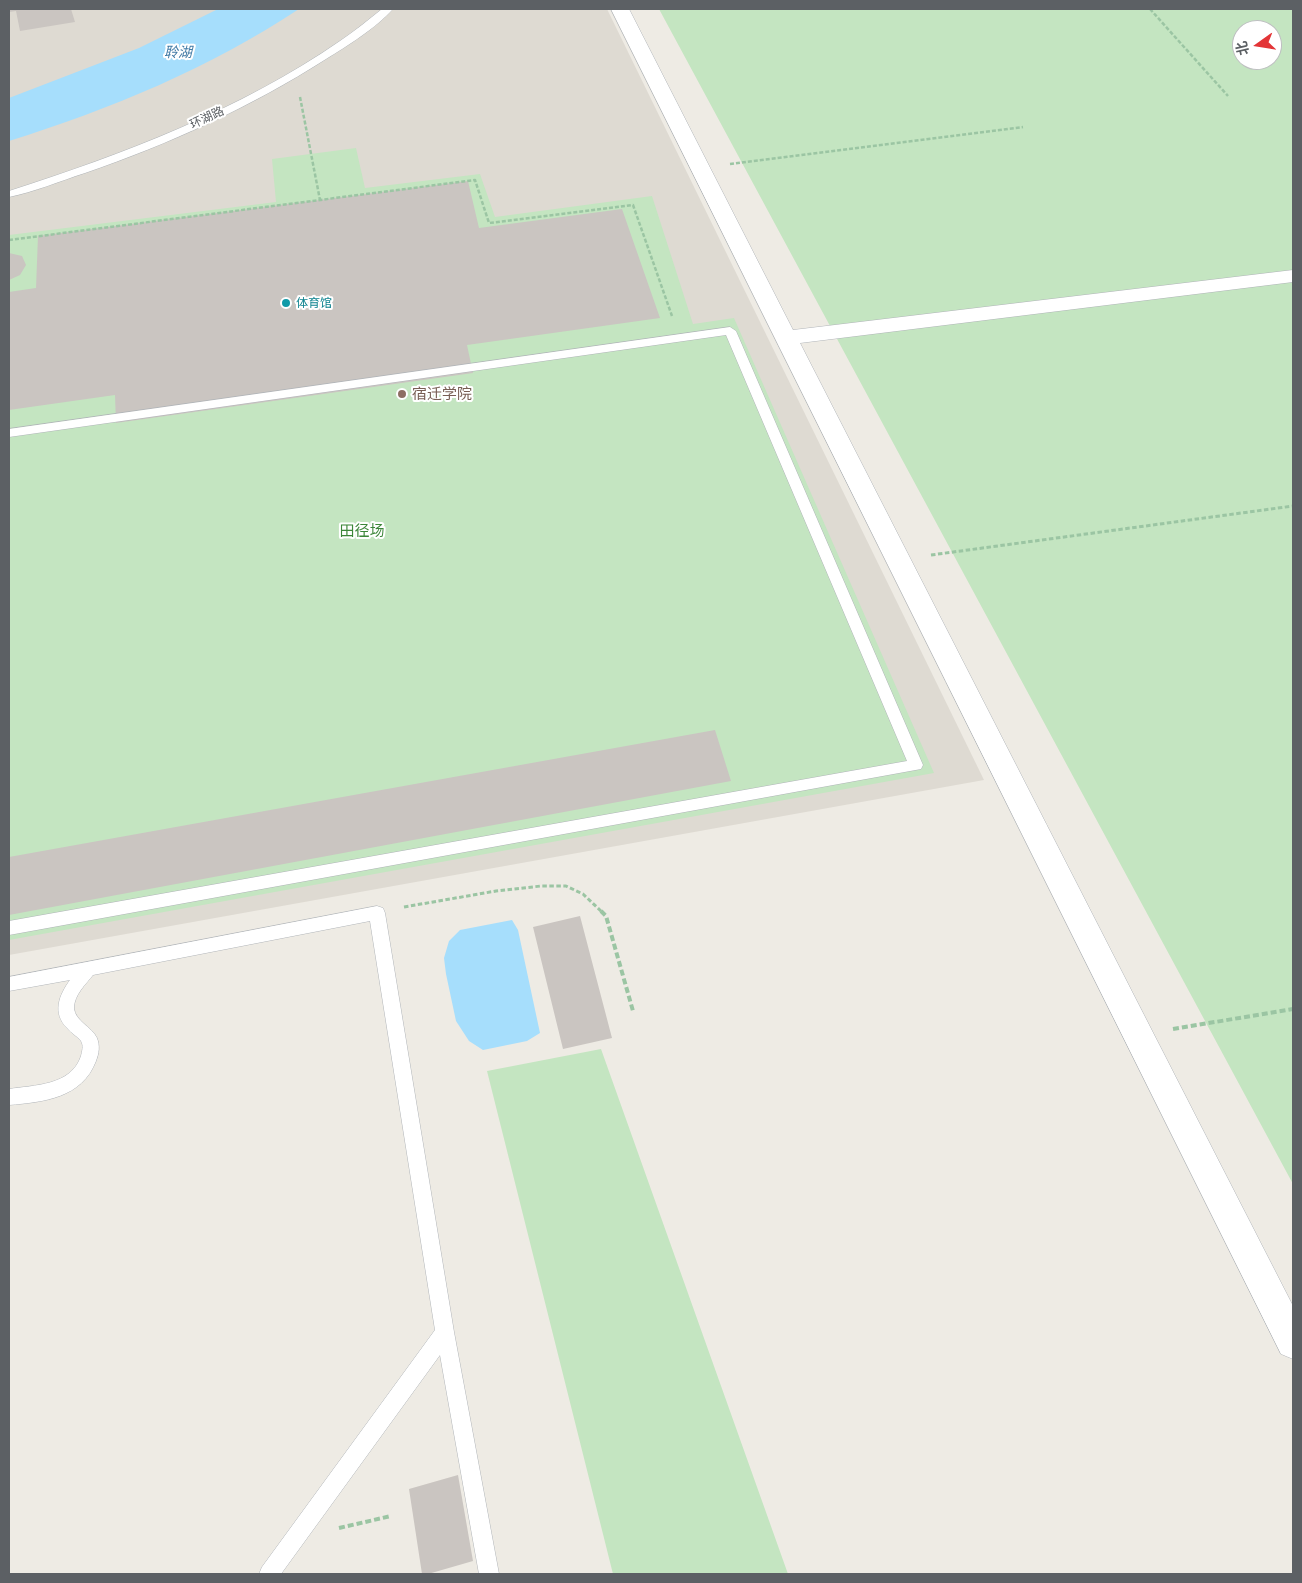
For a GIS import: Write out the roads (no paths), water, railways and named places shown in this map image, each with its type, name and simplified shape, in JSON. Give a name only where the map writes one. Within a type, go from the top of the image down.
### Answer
[{"type":"street","points":[[620,9],[1293,1342]]},
{"type":"street","points":[[786,338],[1293,276]]},
{"type":"lane","name":"环湖路","points":[[9,194],[53,180],[170,136],[260,93],[341,46],[388,9]]},
{"type":"lane","points":[[9,433],[730,331],[916,765],[9,928]]},
{"type":"lane","points":[[9,984],[377,913],[445,1332],[489,1574]]},
{"type":"lane","points":[[9,1097],[48,1091],[67,1085],[86,1068],[91,1047],[88,1038],[72,1024],[68,1017],[66,1006],[74,986],[88,969]]},
{"type":"lane","points":[[269,1574],[445,1332]]},
{"type":"water","name":"聆湖","points":[[218,9],[299,9],[230,50],[159,85],[85,115],[9,141],[9,98],[139,48]]},
{"type":"water","points":[[512,920],[518,930],[540,1033],[527,1041],[483,1050],[469,1041],[456,1021],[444,958],[449,941],[460,930]]},
{"type":"place","name":"体育馆","points":[[286,303]]},
{"type":"place","name":"宿迁学院","points":[[402,394]]},
{"type":"park label","name":"田径场","points":[[362,531]]}]
